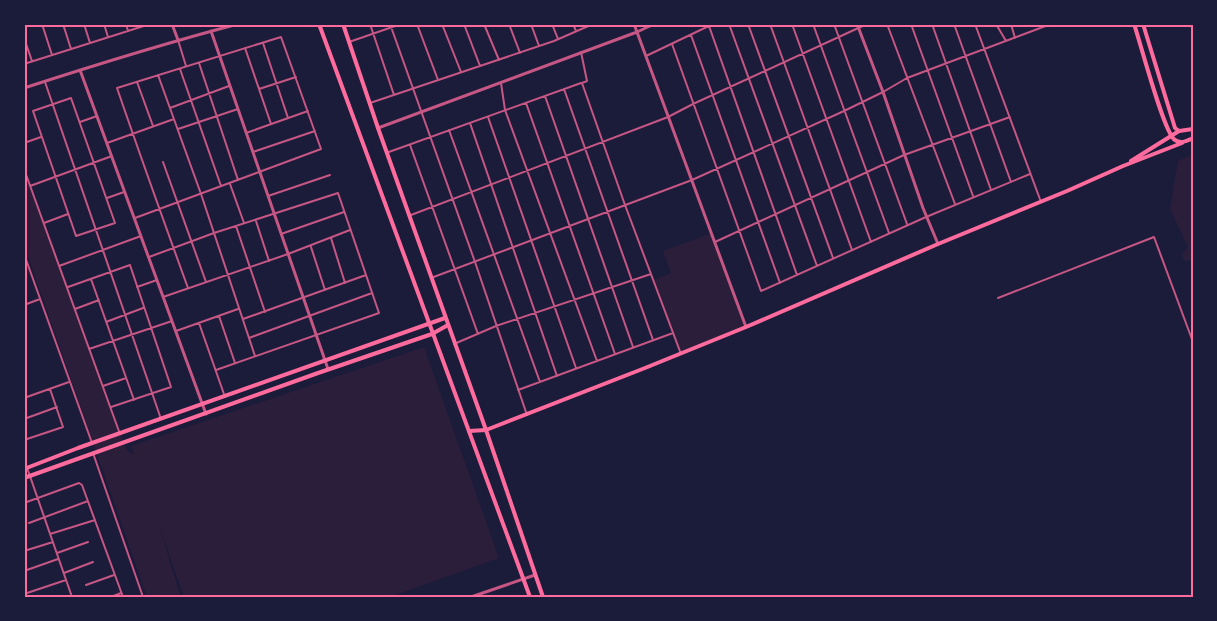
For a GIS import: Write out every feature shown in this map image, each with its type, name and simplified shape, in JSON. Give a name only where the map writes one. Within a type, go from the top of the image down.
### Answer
[{"type":"main road","points":[[319,24],[530,597]]},
{"type":"main road","points":[[343,24],[386,153],[486,430],[543,597]]},
{"type":"main road","points":[[1134,24],[1170,136],[1176,141],[1183,142]]},
{"type":"main road","points":[[1143,24],[1174,123],[1179,131]]},
{"type":"main road","points":[[1123,166],[1179,131],[1193,129]]},
{"type":"main road","points":[[469,431],[486,430],[681,354],[1193,138]]},
{"type":"main road","points":[[26,468],[445,318]]},
{"type":"main road","points":[[24,478],[432,334],[448,325]]},
{"type":"street","points":[[42,24],[52,55]]},
{"type":"street","points":[[63,24],[71,49]]},
{"type":"street","points":[[84,24],[90,43]]},
{"type":"street","points":[[104,24],[108,37]]},
{"type":"street","points":[[126,24],[128,31]]},
{"type":"street","points":[[24,64],[149,24]]},
{"type":"street","points":[[172,24],[186,67]]},
{"type":"street","points":[[24,88],[80,69],[238,24]]},
{"type":"street","points":[[370,24],[394,95]]},
{"type":"street","points":[[349,42],[400,24]]},
{"type":"street","points":[[417,24],[438,80]]},
{"type":"street","points":[[442,24],[461,72]]},
{"type":"street","points":[[464,24],[480,66]]},
{"type":"street","points":[[484,24],[499,60]]},
{"type":"street","points":[[509,24],[519,53]]},
{"type":"street","points":[[531,24],[539,46]]},
{"type":"street","points":[[552,24],[558,39]]},
{"type":"street","points":[[573,24],[576,31]]},
{"type":"street","points":[[369,103],[539,46],[593,24]]},
{"type":"street","points":[[634,24],[746,327]]},
{"type":"street","points":[[378,128],[654,24]]},
{"type":"street","points":[[646,56],[713,24]]},
{"type":"street","points":[[729,24],[817,266]]},
{"type":"street","points":[[748,24],[833,258]]},
{"type":"street","points":[[770,24],[852,250]]},
{"type":"street","points":[[792,24],[871,242]]},
{"type":"street","points":[[813,24],[889,234]]},
{"type":"street","points":[[834,24],[908,225]]},
{"type":"street","points":[[409,216],[668,117],[839,38],[858,26],[867,24]]},
{"type":"street","points":[[887,24],[955,205]]},
{"type":"street","points":[[912,24],[974,197]]},
{"type":"street","points":[[932,24],[991,190]]},
{"type":"street","points":[[954,24],[1011,182]]},
{"type":"street","points":[[975,24],[1041,202]]},
{"type":"street","points":[[996,24],[1006,41]]},
{"type":"street","points":[[1011,24],[1015,38]]},
{"type":"street","points":[[431,278],[692,180],[844,111],[907,78],[1051,24]]},
{"type":"street","points":[[391,26],[475,262],[526,415]]},
{"type":"street","points":[[709,26],[797,275]]},
{"type":"street","points":[[858,26],[926,217],[938,244]]},
{"type":"street","points":[[211,31],[328,369]]},
{"type":"street","points":[[691,35],[780,283]]},
{"type":"street","points":[[135,218],[159,209],[178,202],[201,194],[321,149],[282,37],[117,88],[132,134],[159,209],[174,248],[188,288]]},
{"type":"street","points":[[24,38],[32,61]]},
{"type":"street","points":[[263,43],[288,118]]},
{"type":"street","points":[[672,44],[761,291],[926,217],[1030,174]]},
{"type":"street","points":[[245,48],[271,124]]},
{"type":"street","points":[[386,153],[587,81],[581,52]]},
{"type":"street","points":[[199,63],[238,180]]},
{"type":"street","points":[[80,69],[206,414]]},
{"type":"street","points":[[180,69],[221,186]]},
{"type":"street","points":[[158,75],[201,194],[255,356]]},
{"type":"street","points":[[259,89],[296,76]]},
{"type":"street","points":[[45,81],[161,419]]},
{"type":"street","points":[[137,82],[153,126]]},
{"type":"street","points":[[501,82],[506,110],[597,361]]},
{"type":"street","points":[[582,83],[681,354]]},
{"type":"street","points":[[170,108],[230,86]]},
{"type":"street","points":[[564,89],[652,340]]},
{"type":"street","points":[[545,96],[633,347]]},
{"type":"street","points":[[71,98],[115,223],[76,236],[33,111],[52,105],[71,98]]},
{"type":"street","points":[[526,103],[615,354]]},
{"type":"street","points":[[178,129],[238,109]]},
{"type":"street","points":[[246,133],[308,111]]},
{"type":"street","points":[[80,122],[97,116]]},
{"type":"street","points":[[488,117],[576,368]]},
{"type":"street","points":[[715,242],[904,155],[1010,117]]},
{"type":"street","points":[[107,143],[174,118]]},
{"type":"street","points":[[470,123],[557,376]]},
{"type":"street","points":[[449,130],[540,382]]},
{"type":"street","points":[[253,152],[315,131]]},
{"type":"street","points":[[24,143],[42,137]]},
{"type":"street","points":[[410,144],[478,334]]},
{"type":"street","points":[[30,186],[112,156]]},
{"type":"street","points":[[163,162],[206,282]]},
{"type":"street","points":[[24,169],[120,434]]},
{"type":"street","points":[[268,196],[330,175]]},
{"type":"street","points":[[230,183],[244,223]]},
{"type":"street","points":[[106,198],[125,191]]},
{"type":"street","points":[[149,257],[214,233],[338,193],[379,313],[216,370]]},
{"type":"street","points":[[281,234],[345,212]]},
{"type":"street","points":[[44,223],[68,214]]},
{"type":"street","points":[[256,220],[269,261]]},
{"type":"street","points":[[236,226],[265,312]]},
{"type":"street","points":[[163,297],[351,230]]},
{"type":"street","points":[[59,266],[141,236]]},
{"type":"street","points":[[998,298],[1154,237],[1193,342]]},
{"type":"street","points":[[330,238],[345,283]]},
{"type":"street","points":[[310,246],[325,290]]},
{"type":"street","points":[[24,254],[92,443]]},
{"type":"street","points":[[67,287],[130,265],[171,387],[111,408]]},
{"type":"street","points":[[454,344],[496,326],[651,274]]},
{"type":"street","points":[[243,319],[366,275]]},
{"type":"street","points":[[91,279],[134,400]]},
{"type":"street","points":[[137,287],[157,280]]},
{"type":"street","points":[[249,338],[372,293]]},
{"type":"street","points":[[24,305],[40,299]]},
{"type":"street","points":[[75,309],[99,300]]},
{"type":"street","points":[[106,322],[144,308]]},
{"type":"street","points":[[176,331],[239,308]]},
{"type":"street","points":[[219,316],[236,363]]},
{"type":"street","points":[[89,349],[172,321]]},
{"type":"street","points":[[200,323],[225,397]]},
{"type":"street","points":[[518,390],[673,333]]},
{"type":"street","points":[[103,386],[126,378]]},
{"type":"street","points":[[24,398],[70,382]]},
{"type":"street","points":[[24,440],[63,427],[50,389]]},
{"type":"street","points":[[24,419],[57,407]]},
{"type":"street","points":[[93,453],[143,597]]},
{"type":"street","points":[[24,459],[71,597]]},
{"type":"street","points":[[24,503],[79,483],[82,485],[122,595],[111,597]]},
{"type":"street","points":[[29,523],[88,501]]},
{"type":"street","points":[[50,534],[95,520]]},
{"type":"street","points":[[24,551],[53,542]]},
{"type":"street","points":[[57,553],[88,542]]},
{"type":"street","points":[[24,571],[59,559]]},
{"type":"street","points":[[64,573],[93,562]]},
{"type":"street","points":[[86,585],[115,575]]},
{"type":"street","points":[[471,597],[535,575]]},
{"type":"street","points":[[24,594],[66,580]]},
{"type":"shaded area","points":[[1193,154],[1193,265],[1192,260],[1184,261],[1182,254],[1188,247],[1170,209],[1178,161]]},
{"type":"shaded area","points":[[24,173],[127,450],[134,455],[131,446],[424,347],[499,558],[390,597],[184,597],[158,523],[181,597],[147,597],[24,245]]},
{"type":"shaded area","points":[[712,233],[746,327],[681,354],[653,280],[671,273],[663,251]]}]
